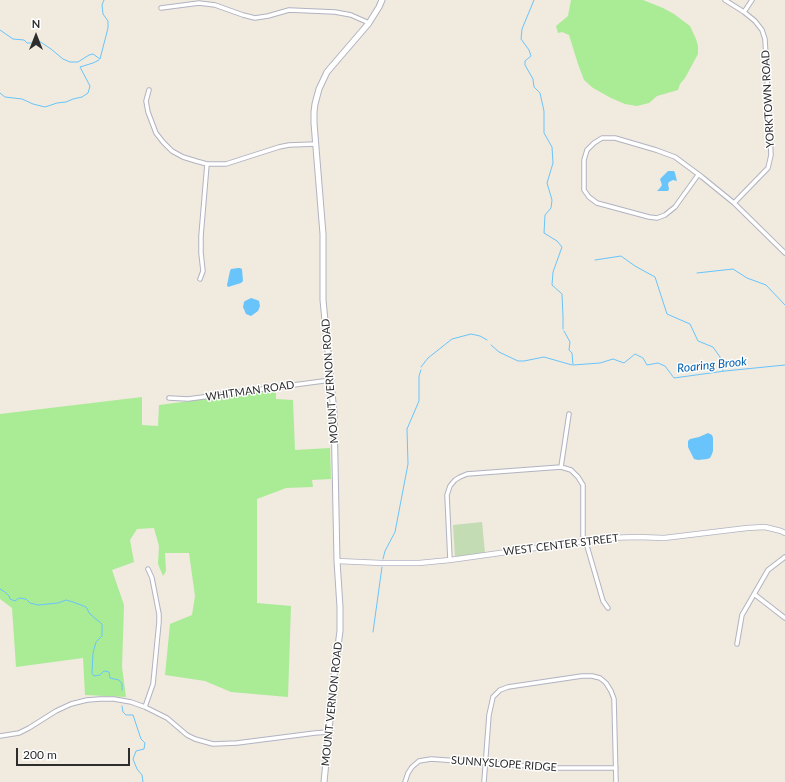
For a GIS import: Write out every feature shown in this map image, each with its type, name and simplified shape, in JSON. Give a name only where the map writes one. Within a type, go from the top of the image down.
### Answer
[{"type":"main road","name":"MOUNT VERNON ROAD","points":[[324,782],[332,683],[340,631],[340,607],[337,561],[334,429],[323,300],[323,234],[314,112],[320,86],[327,72],[369,23],[382,0]]},
{"type":"street","name":"YORKTOWN ROAD","points":[[725,0],[755,21],[762,30],[765,39],[771,155],[768,168],[734,203]]},
{"type":"street","points":[[744,12],[752,0]]},
{"type":"street","points":[[161,8],[200,3],[215,5],[255,18],[289,10],[327,12],[351,15],[369,23]]},
{"type":"street","points":[[149,90],[146,101],[148,112],[156,133],[172,151],[183,157],[207,164],[226,164],[278,147],[316,144]]},
{"type":"street","points":[[698,175],[675,207],[665,216],[657,218],[650,218],[597,203],[589,197],[584,190],[584,160],[587,150],[602,138],[615,138],[656,150],[675,158],[698,175],[734,203],[785,253]]},
{"type":"street","points":[[200,279],[203,271],[201,244],[207,164]]},
{"type":"street","name":"WHITMAN ROAD","points":[[168,398],[188,399],[331,380]]},
{"type":"street","points":[[561,466],[569,414]]},
{"type":"street","points":[[450,560],[447,495],[450,486],[455,480],[467,474],[561,466],[571,470],[583,485],[583,536],[603,601],[608,608]]},
{"type":"street","name":"WEST CENTER STREET","points":[[337,561],[419,563],[607,538],[664,538],[759,527],[765,527],[785,533]]},
{"type":"street","points":[[737,644],[742,615],[768,570],[785,557]]},
{"type":"street","points":[[146,707],[153,684],[159,622],[159,614],[152,578],[148,569]]},
{"type":"street","points":[[754,594],[785,618]]},
{"type":"street","points":[[484,782],[489,715],[493,696],[500,690],[508,687],[582,676],[600,678],[612,691],[614,699],[616,782]]},
{"type":"street","points":[[0,736],[19,733],[71,704],[87,700],[100,699],[114,699],[131,702],[146,707],[167,718],[187,735],[213,744],[237,743],[329,732]]},
{"type":"street","name":"SUNNYSLOPE RIDGE","points":[[405,782],[412,767],[419,761],[431,759],[558,768],[616,768]]},
{"type":"green space","points":[[571,0],[643,0],[674,14],[690,26],[698,46],[698,54],[678,90],[657,96],[649,103],[637,106],[625,104],[593,88],[584,80],[569,35],[562,32],[558,33],[556,26],[568,16]]},
{"type":"green space","points":[[276,390],[276,399],[293,400],[295,450],[330,448],[331,479],[312,480],[313,487],[286,488],[257,499],[257,603],[291,606],[288,697],[231,692],[205,681],[165,675],[170,624],[192,615],[195,596],[189,553],[165,553],[166,571],[163,576],[158,564],[159,546],[154,528],[137,529],[130,540],[134,562],[112,570],[124,605],[122,667],[126,697],[85,695],[83,658],[16,667],[12,608],[0,599],[0,414],[142,397],[142,425],[158,426],[159,405]]},
{"type":"green space","points":[[482,522],[485,553],[455,557],[453,525]]},
{"type":"water","points":[[668,171],[674,171],[677,181],[673,180],[669,182],[668,191],[657,191],[662,185],[660,179]]},
{"type":"water","points":[[231,269],[242,269],[243,281],[228,287],[227,285]]},
{"type":"water","points":[[251,298],[259,301],[260,306],[258,311],[251,316],[246,314],[243,307],[244,302]]},
{"type":"water","points":[[708,433],[712,435],[713,438],[713,451],[710,458],[698,460],[694,459],[688,447],[688,441]]},
{"type":"waterway","name":"Roaring Brook","points":[[0,30],[13,39],[24,40],[27,43],[39,41],[63,59],[70,62],[78,62],[93,54],[100,59],[108,28],[108,21],[103,14],[102,5],[104,0]]},
{"type":"waterway","name":"Roaring Brook","points":[[534,0],[522,29],[521,39],[529,50],[531,56],[525,61],[525,65],[533,79],[534,87],[540,93],[544,111],[544,133],[552,147],[553,163],[547,183],[552,200],[551,208],[545,215],[544,233],[557,241],[562,247],[553,272],[552,285],[562,294],[563,329]]},
{"type":"waterway","name":"Roaring Brook","points":[[0,93],[5,97],[22,99],[45,107],[82,97],[88,93],[90,86],[80,67],[99,60]]},
{"type":"waterway","points":[[595,260],[621,256],[655,277],[667,314],[690,324],[698,341],[713,347],[720,357],[723,371]]},
{"type":"waterway","points":[[697,273],[733,269],[747,278],[766,285],[785,305]]},
{"type":"waterway","name":"Roaring Brook","points":[[564,331],[570,342],[569,350],[572,353],[573,365],[600,363],[613,359],[624,363],[635,354],[643,358],[647,365],[658,363],[665,366],[674,378],[785,365]]},
{"type":"waterway","points":[[421,367],[428,358],[452,339],[471,334],[480,336],[487,340]]},
{"type":"waterway","points":[[491,345],[499,352],[518,361],[544,357],[572,365]]},
{"type":"waterway","points":[[383,559],[385,551],[395,532],[408,464],[407,429],[419,401],[419,376],[421,370]]},
{"type":"waterway","points":[[373,632],[382,567]]},
{"type":"waterway","points":[[0,589],[5,592],[10,599],[15,601],[19,598],[26,599],[30,603],[38,605],[58,603],[66,600],[86,607],[90,614],[102,624],[102,636],[96,642],[93,653],[92,673],[94,676],[100,675],[104,671],[109,672],[110,678],[119,680],[122,684],[122,690]]},
{"type":"waterway","points":[[122,706],[123,712],[126,715],[133,715],[141,739],[145,743],[144,749],[136,751],[133,759],[137,769],[142,775],[143,782]]}]
